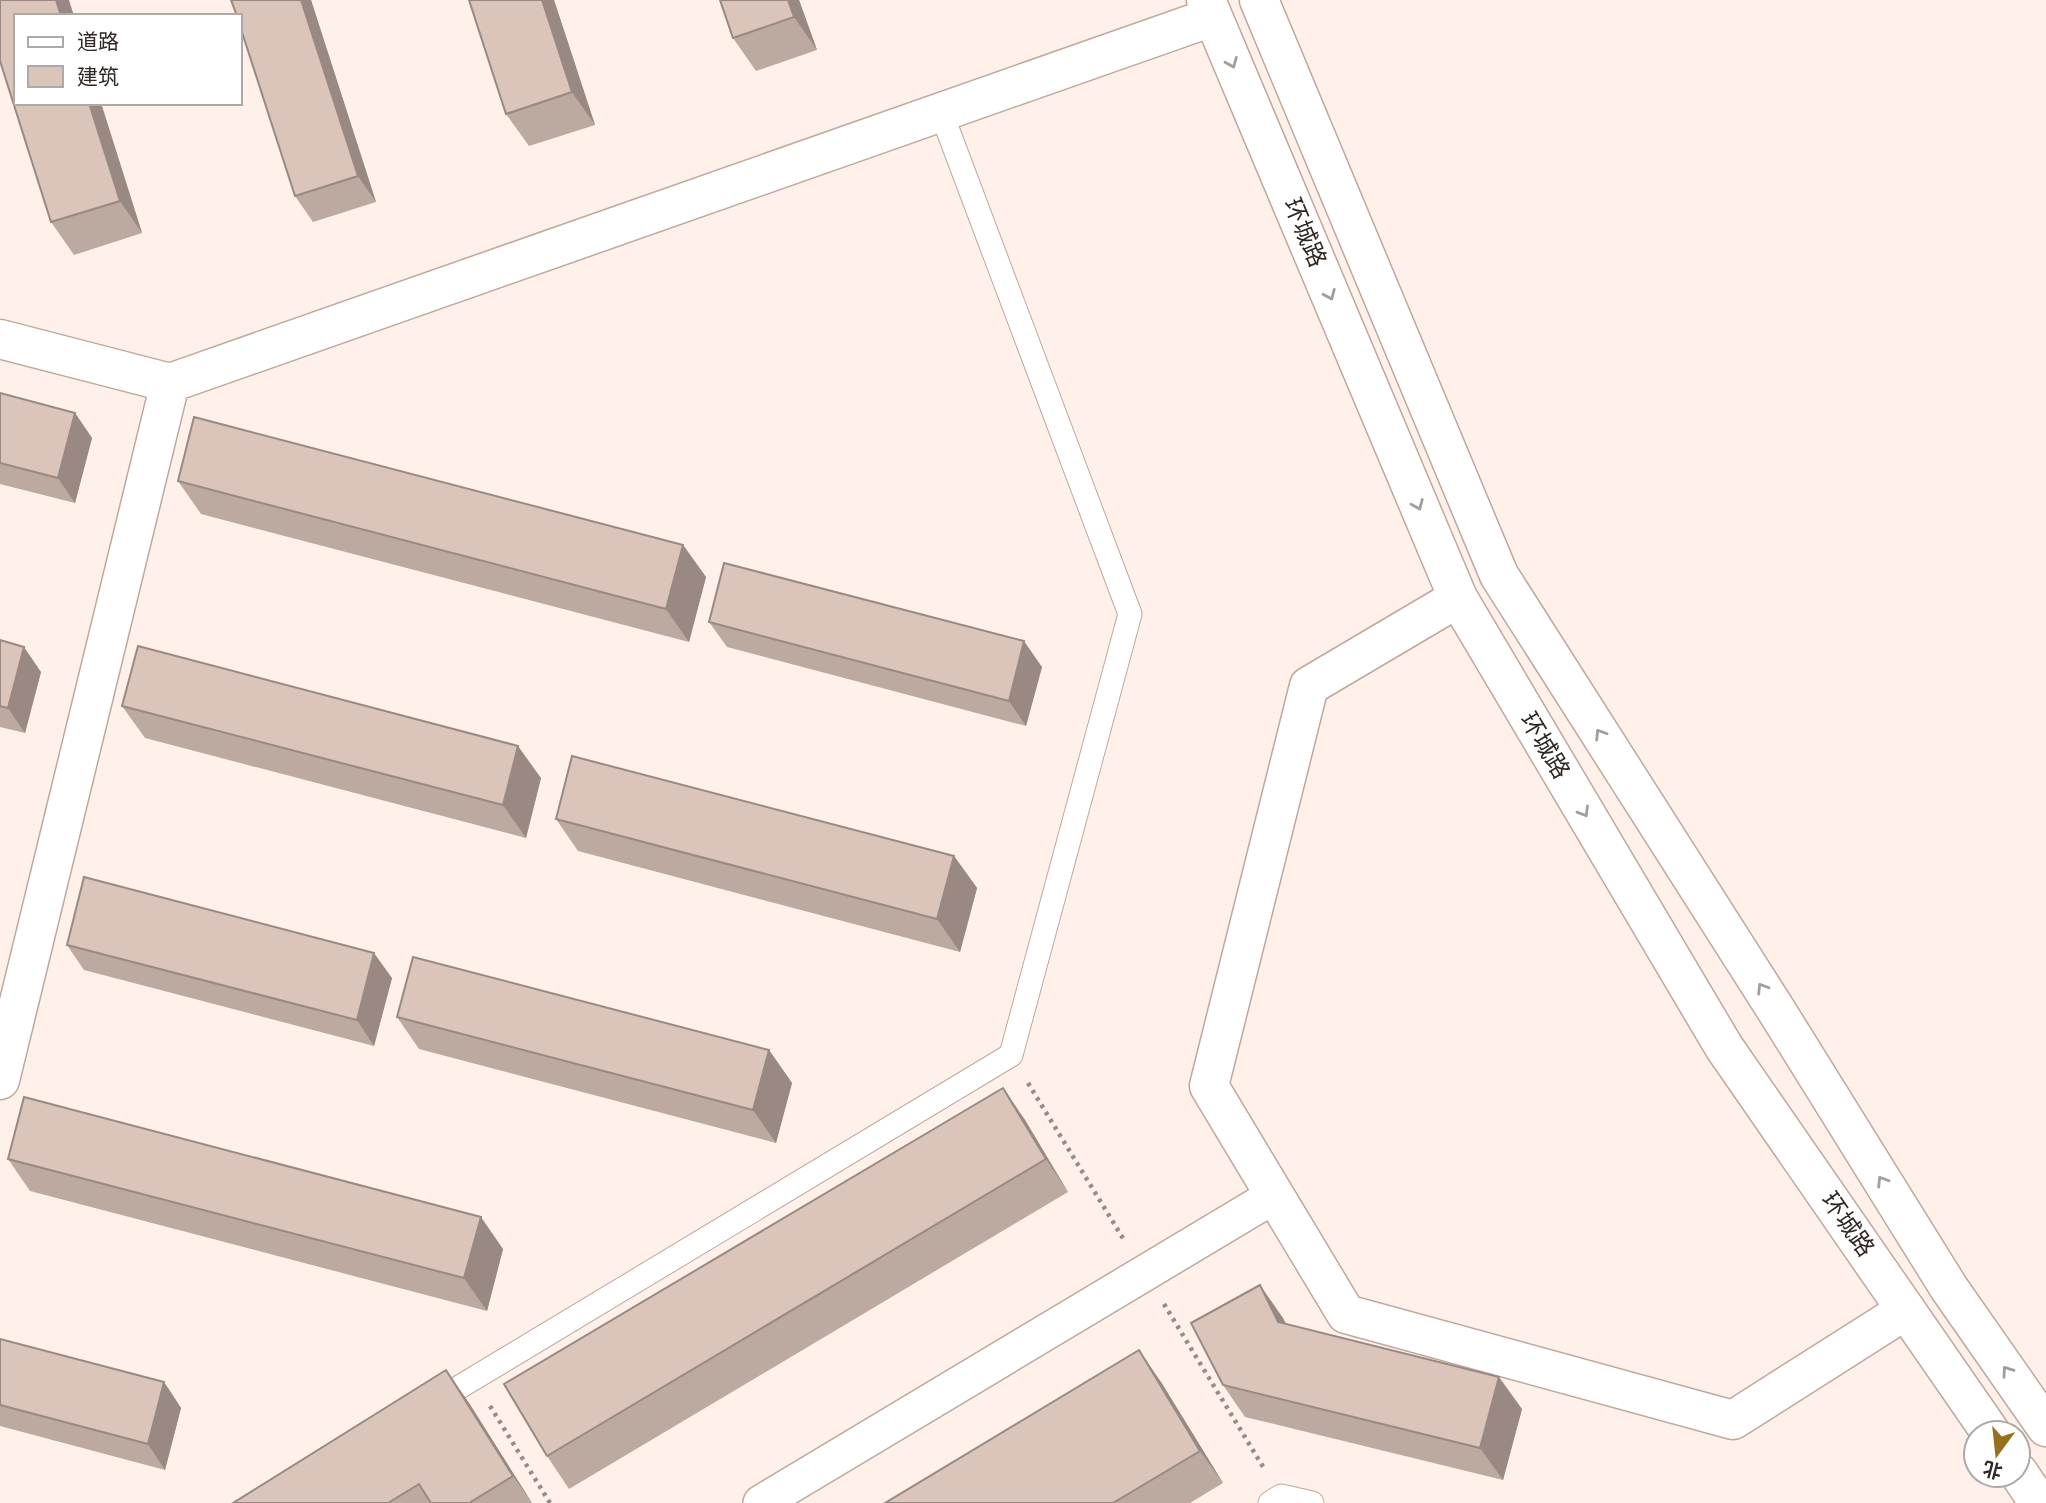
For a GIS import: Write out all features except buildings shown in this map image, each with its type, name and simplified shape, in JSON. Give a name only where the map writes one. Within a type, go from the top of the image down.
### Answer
[{"type":"street","points":[[1259,0],[1499,575],[1771,1001],[1949,1288],[2046,1427]]},
{"type":"street","points":[[0,339],[170,383],[941,112],[1209,9]]},
{"type":"street","name":"环城路","points":[[1209,9],[1458,598],[1724,1047],[1981,1419]]},
{"type":"street","points":[[0,1080],[170,383]]},
{"type":"street","points":[[1458,598],[1309,686],[1209,1086],[1346,1314],[1733,1420],[1906,1310]]},
{"type":"street","points":[[761,1503],[1275,1195]]},
{"type":"lane","points":[[417,1413],[1011,1055],[1130,614],[941,112]]},
{"type":"lane","points":[[1270,1503],[1281,1496],[1312,1503]]},
{"type":"path","points":[[474,1379],[550,1503]]}]
